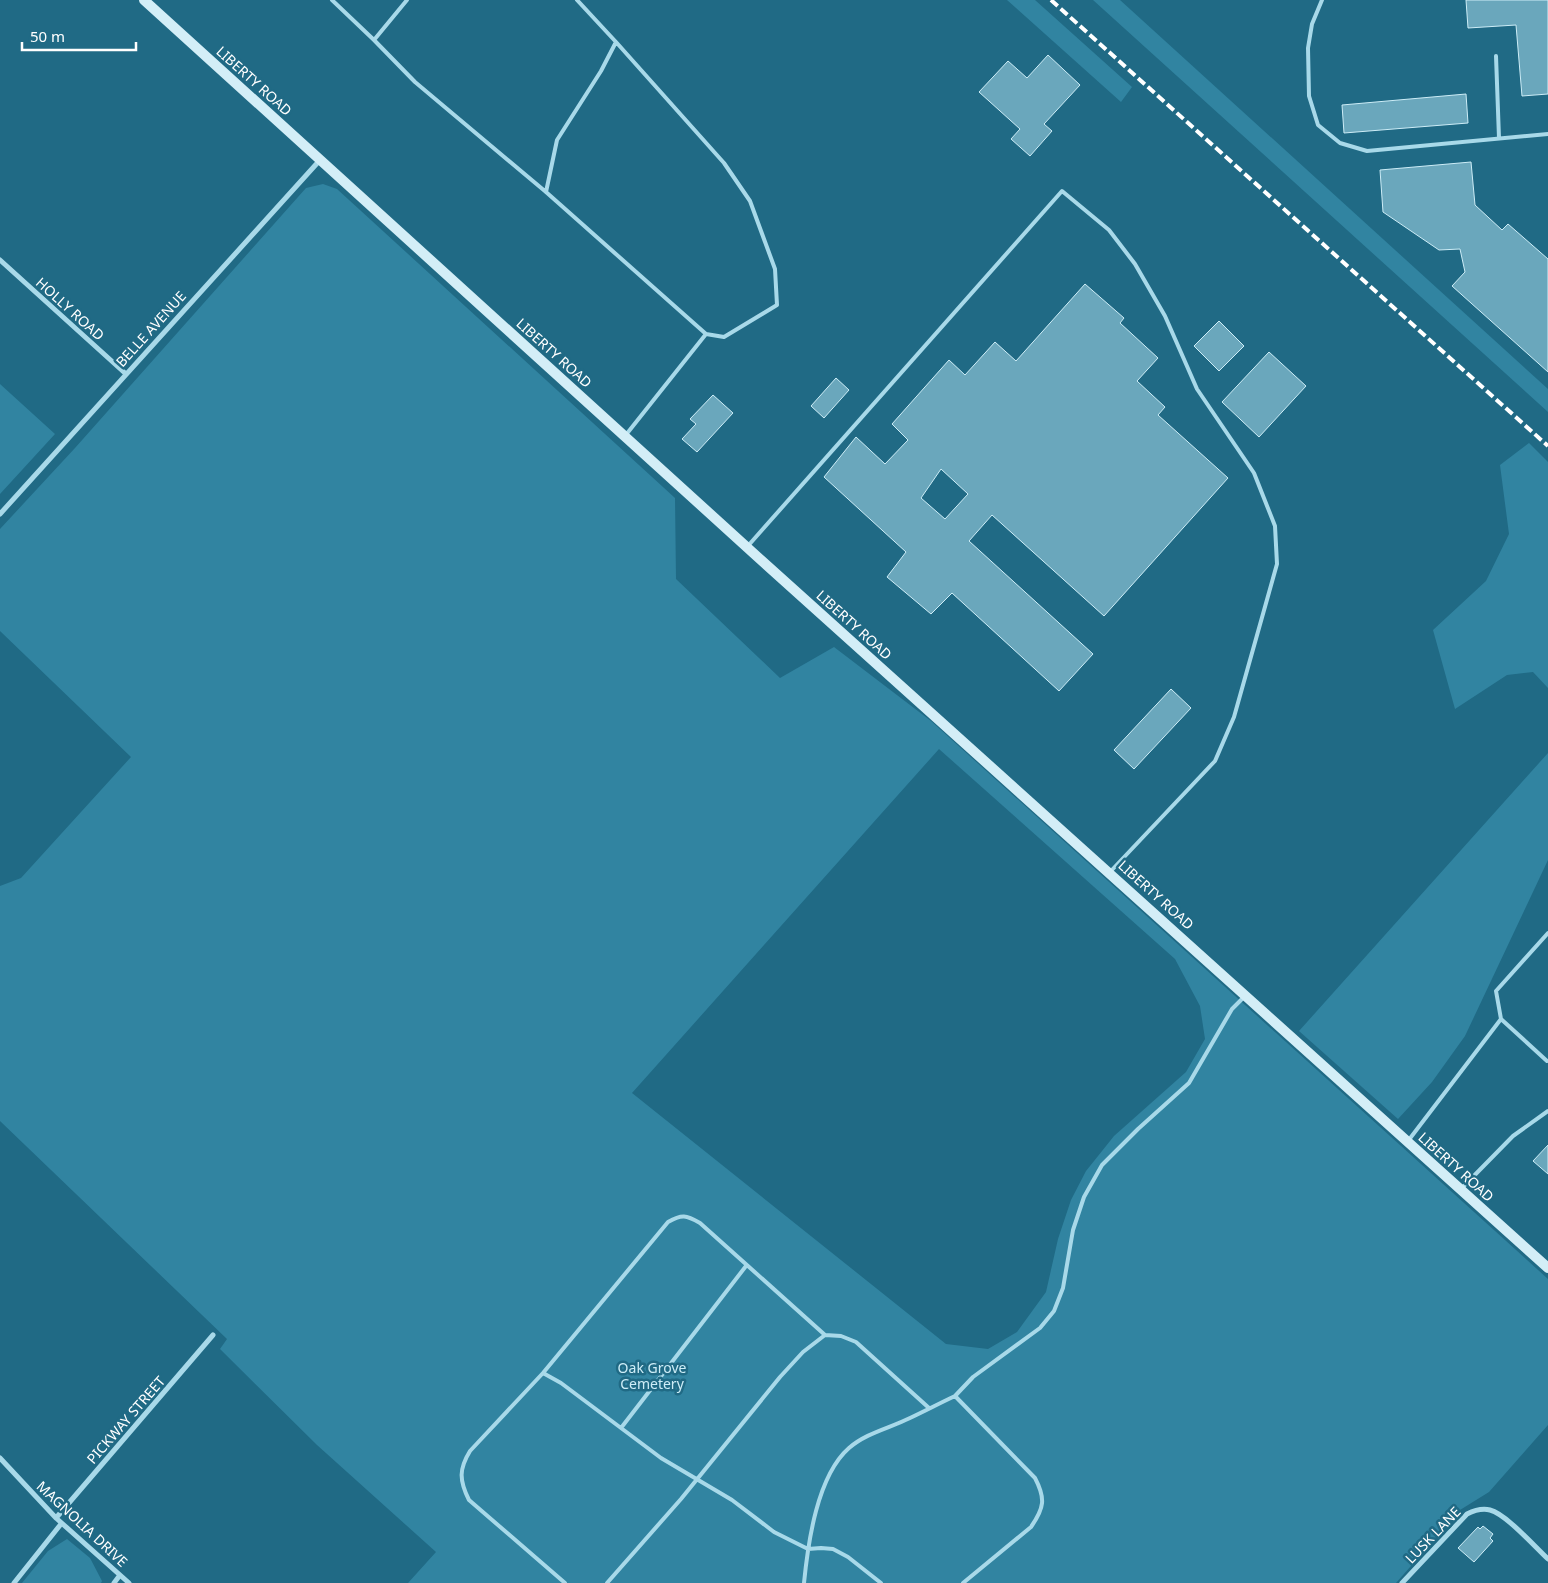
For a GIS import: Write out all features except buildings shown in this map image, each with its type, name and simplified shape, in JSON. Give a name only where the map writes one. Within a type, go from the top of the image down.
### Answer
[{"type":"street","name":"LIBERTY ROAD","points":[[144,0],[746,547],[1548,1268]]},
{"type":"street","name":"BELLE AVENUE","points":[[0,514],[320,160]]},
{"type":"street","name":"HOLLY ROAD","points":[[0,260],[126,374]]},
{"type":"street","name":"PICKWAY STREET","points":[[56,1518],[213,1335]]},
{"type":"street","name":"MAGNOLIA DRIVE","points":[[0,1458],[61,1524],[129,1583]]},
{"type":"street","name":"LUSK LANE","points":[[1402,1583],[1467,1514],[1484,1509],[1497,1512],[1548,1559]]},
{"type":"street","points":[[14,1583],[61,1524]]},
{"type":"street","points":[[114,1583],[120,1575]]},
{"type":"lane","points":[[332,0],[415,82],[546,192],[706,334],[724,337],[777,305],[775,269],[750,201],[724,163],[577,0]]},
{"type":"lane","points":[[374,40],[407,0]]},
{"type":"lane","points":[[1322,0],[1312,24],[1308,48],[1309,96],[1318,125],[1340,143],[1367,151],[1548,134]]},
{"type":"lane","points":[[546,192],[557,140],[601,71],[616,42]]},
{"type":"lane","points":[[1496,56],[1499,138]]},
{"type":"lane","points":[[746,547],[1062,191],[1109,230],[1135,264],[1165,316],[1197,389],[1254,474],[1275,526],[1278,564],[1234,717],[1215,761],[1110,873]]},
{"type":"lane","points":[[625,436],[706,334]]},
{"type":"lane","points":[[1547,1061],[1501,1019],[1496,991],[1548,933]]},
{"type":"lane","points":[[804,1583],[808,1550],[816,1513],[827,1479],[836,1462],[849,1447],[868,1436],[955,1396],[973,1377],[1040,1328],[1054,1311],[1063,1288],[1073,1230],[1084,1197],[1102,1165],[1138,1129],[1190,1083],[1232,1010],[1246,995]]},
{"type":"lane","points":[[1408,1141],[1501,1019]]},
{"type":"lane","points":[[1461,1190],[1513,1136],[1548,1111]]},
{"type":"lane","points":[[565,1583],[469,1500],[462,1487],[463,1462],[470,1451],[543,1373],[668,1222],[678,1216],[689,1216],[700,1223],[824,1335],[841,1336],[856,1342],[929,1408]]},
{"type":"lane","points":[[621,1428],[746,1266]]},
{"type":"lane","points":[[607,1583],[697,1480],[780,1377],[803,1352],[824,1335]]},
{"type":"lane","points":[[543,1373],[561,1383],[661,1458],[697,1480],[710,1485],[774,1532],[808,1550],[833,1549],[848,1557],[881,1583]]},
{"type":"lane","points":[[955,1396],[1035,1478],[1041,1489],[1043,1502],[1039,1515],[1031,1527],[963,1583]]},
{"type":"green space","points":[[1007,0],[1035,0],[1132,87],[1121,102]]},
{"type":"green space","points":[[1093,0],[1120,0],[1548,389],[1548,412]]},
{"type":"green space","name":"Oak Grove Cemetery","points":[[323,184],[337,189],[675,498],[676,579],[780,678],[834,647],[931,721],[1548,1279],[1548,1425],[1489,1492],[1460,1510],[1396,1583],[408,1583],[436,1552],[317,1445],[220,1349],[227,1339],[0,1121],[0,886],[21,878],[131,757],[0,631],[0,529],[75,448],[306,188]],"holes":[[[939,749],[1175,959],[1200,1006],[1205,1039],[1186,1072],[1114,1136],[1086,1171],[1071,1200],[1058,1239],[1046,1292],[1017,1332],[988,1349],[946,1344],[632,1093]]]},
{"type":"green space","points":[[0,384],[55,434],[0,494]]},
{"type":"green space","points":[[1529,443],[1548,462],[1548,688],[1533,672],[1507,675],[1455,709],[1433,630],[1486,581],[1509,534],[1500,465]]},
{"type":"green space","points":[[1548,753],[1548,860],[1465,1036],[1432,1082],[1398,1119],[1299,1031]]},
{"type":"green space","points":[[67,1539],[90,1558],[102,1581],[101,1583],[22,1583],[48,1551]]},
{"type":"railway","points":[[1051,0],[1548,446]]}]
